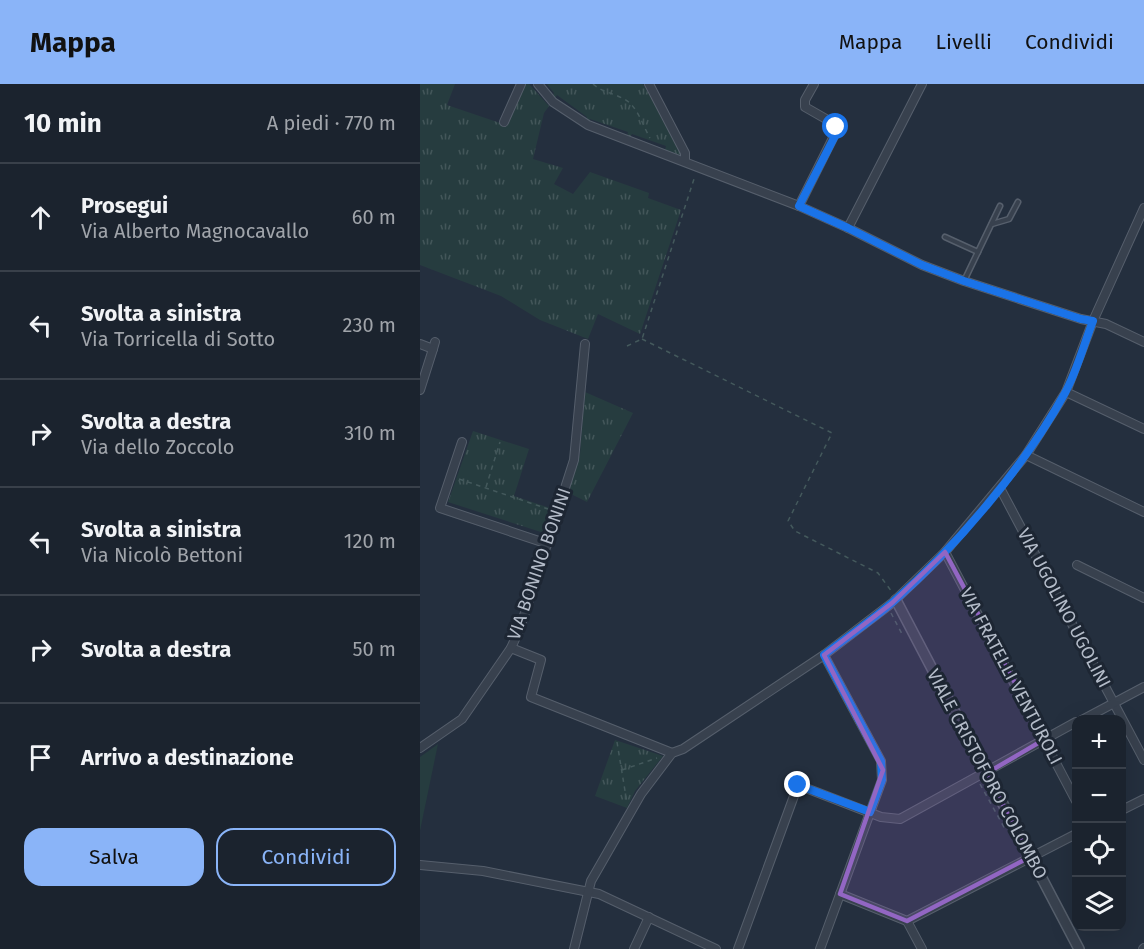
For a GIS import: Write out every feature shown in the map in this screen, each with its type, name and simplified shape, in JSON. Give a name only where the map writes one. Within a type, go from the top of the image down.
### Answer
[{"type":"street","points":[[504,122],[521,84]]},
{"type":"street","points":[[538,84],[553,102],[582,123],[799,206],[922,265],[1081,319],[1106,324],[1144,342]]},
{"type":"street","points":[[649,84],[685,153],[685,161]]},
{"type":"street","points":[[799,206],[837,130],[832,123],[804,107],[805,100],[814,84]]},
{"type":"street","points":[[848,228],[922,84]]},
{"type":"street","points":[[574,949],[591,881],[641,794],[672,753],[683,749],[824,655],[895,598],[945,552],[1000,488],[1026,454],[1066,392],[1093,321],[1144,208]]},
{"type":"street","points":[[420,344],[434,345],[420,390]]},
{"type":"street","name":"VIA BONINO BONINI","points":[[420,748],[462,719],[511,648],[520,628],[574,460],[585,344]]},
{"type":"street","points":[[1066,392],[1144,429]]},
{"type":"street","points":[[462,442],[440,508],[548,544]]},
{"type":"street","points":[[1026,454],[1144,512]]},
{"type":"street","name":"VIA UGOLINO UGOLINI","points":[[1000,488],[1144,760]]},
{"type":"street","name":"VIA FRATELLI VENTUROLI","points":[[945,552],[1072,791]]},
{"type":"street","points":[[1077,565],[1144,598]]},
{"type":"street","name":"VIALE CRISTOFORO COLOMBO","points":[[895,598],[1079,949]]},
{"type":"street","points":[[511,648],[541,660],[531,697],[672,753]]},
{"type":"street","points":[[819,949],[882,780],[881,761],[824,655]]},
{"type":"street","points":[[1091,715],[1144,687]]},
{"type":"street","points":[[738,949],[798,785],[881,817],[900,819],[1072,725]]},
{"type":"street","points":[[1126,808],[1144,799]]},
{"type":"street","points":[[907,921],[1072,836]]},
{"type":"street","points":[[420,865],[483,871],[589,891],[716,949]]},
{"type":"street","points":[[840,894],[907,921],[922,949]]},
{"type":"street","points":[[634,949],[649,917]]},
{"type":"lane","points":[[992,224],[1010,219],[1018,202]]},
{"type":"lane","points":[[964,281],[1000,206]]},
{"type":"lane","points":[[945,237],[978,252]]},
{"type":"path","points":[[593,84],[629,102],[650,139]]},
{"type":"path","points":[[627,346],[642,339],[699,166]]},
{"type":"path","points":[[642,339],[832,433],[788,521],[795,531],[878,573],[887,583],[895,598]]},
{"type":"path","points":[[486,488],[500,442]]},
{"type":"path","points":[[450,476],[558,512]]},
{"type":"path","points":[[616,729],[629,817]]},
{"type":"path","points":[[622,770],[672,753]]},
{"type":"highlighted area","points":[[945,552],[1045,739],[987,773],[1030,857],[907,921],[840,894],[883,770],[824,655],[892,603]]},
{"type":"green space","points":[[420,84],[455,84],[447,105],[506,125],[525,84],[529,84],[549,106],[544,113],[533,159],[563,168],[554,184],[573,194],[590,172],[649,193],[648,198],[681,210],[640,334],[598,314],[588,339],[540,320],[501,296],[420,265]]},
{"type":"green space","points":[[547,84],[643,84],[681,151],[680,155],[665,150],[666,146],[632,134],[630,137],[627,136],[628,132],[590,119],[585,120],[587,117],[557,95],[555,98],[552,96],[554,93]]},
{"type":"green space","points":[[585,392],[633,413],[587,502],[567,492],[580,454]]},
{"type":"green space","points":[[473,431],[529,449],[514,496],[553,509],[544,533],[448,502]]},
{"type":"green space","points":[[615,740],[663,756],[635,791],[627,808],[595,796]]},
{"type":"green space","points":[[438,744],[420,831],[420,757]]},
{"type":"route","points":[[798,785],[870,812],[882,780],[881,761],[824,655],[896,600],[945,552],[1000,488],[1026,454],[1066,392],[1093,321],[964,281],[922,265],[799,206],[836,134],[836,127]]}]
